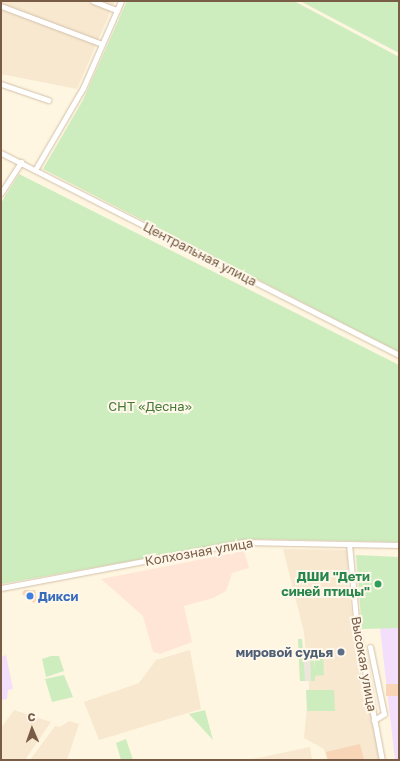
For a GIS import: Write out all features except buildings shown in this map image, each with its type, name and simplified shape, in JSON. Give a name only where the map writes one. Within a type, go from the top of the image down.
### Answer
[{"type":"street","points":[[93,1],[117,10]]},
{"type":"street","points":[[36,170],[83,88],[121,1]]},
{"type":"street","points":[[1,6],[102,44]]},
{"type":"street","points":[[1,84],[48,100]]},
{"type":"street","name":"Центральная улица","points":[[1,153],[399,355]]},
{"type":"street","points":[[1,193],[21,162]]},
{"type":"street","name":"Колхозная улица","points":[[1,588],[244,542],[399,545]]},
{"type":"street","name":"Высокая улица","points":[[349,544],[357,628],[382,760]]},
{"type":"street","points":[[370,647],[384,714],[374,720]]},
{"type":"shaded area","points":[[1,1],[115,1],[77,89],[1,74]]},
{"type":"shaded area","points":[[283,549],[347,550],[349,594],[360,670],[381,760],[327,760],[324,749],[304,738],[309,687],[304,632]]},
{"type":"shaded area","points":[[244,551],[249,568],[232,573],[226,591],[213,598],[184,606],[192,642],[160,654],[153,652],[143,616],[101,579]]},
{"type":"shaded area","points":[[380,628],[399,628],[399,760],[395,760]]},
{"type":"shaded area","points":[[298,639],[302,639],[303,653],[313,653],[315,681],[300,681]]},
{"type":"shaded area","points":[[190,650],[201,709],[99,740],[84,702],[139,683],[156,660]]},
{"type":"shaded area","points":[[6,655],[13,689],[8,690],[7,699],[1,700],[1,657]]},
{"type":"shaded area","points":[[14,710],[51,722],[25,760],[1,760],[1,728]]},
{"type":"shaded area","points":[[69,721],[79,724],[67,760],[30,760],[55,726],[60,727]]},
{"type":"shaded area","points":[[310,747],[312,760],[248,760]]},
{"type":"green space","points":[[127,1],[294,1],[399,57],[399,352],[43,169],[83,100]]},
{"type":"green space","points":[[300,1],[399,1],[399,53]]},
{"type":"green space","name":"СНТ «Десна»","points":[[19,174],[399,365],[399,542],[255,539],[1,584],[1,203]]},
{"type":"green space","name":"ДШИ \"Дети синей птицы\"","points":[[356,555],[399,557],[399,628],[362,629]]},
{"type":"green space","points":[[298,639],[302,639],[305,681],[300,681]]},
{"type":"green space","points":[[323,651],[324,675],[315,676],[315,681],[311,681],[310,653],[313,653],[315,670],[315,652]]},
{"type":"green space","points":[[51,656],[59,656],[64,671],[46,677],[42,659]]},
{"type":"green space","points":[[64,675],[73,697],[52,702],[45,679]]},
{"type":"green space","points":[[306,690],[334,690],[335,711],[307,711]]},
{"type":"green space","points":[[205,710],[213,740],[189,714]]},
{"type":"green space","points":[[126,739],[133,760],[121,760],[116,743]]},
{"type":"place","name":"ДШИ \"Дети синей птицы\"","points":[[378,584]]},
{"type":"place","name":"Дикси","points":[[30,596]]},
{"type":"place","name":"мировой судья","points":[[341,652]]}]
